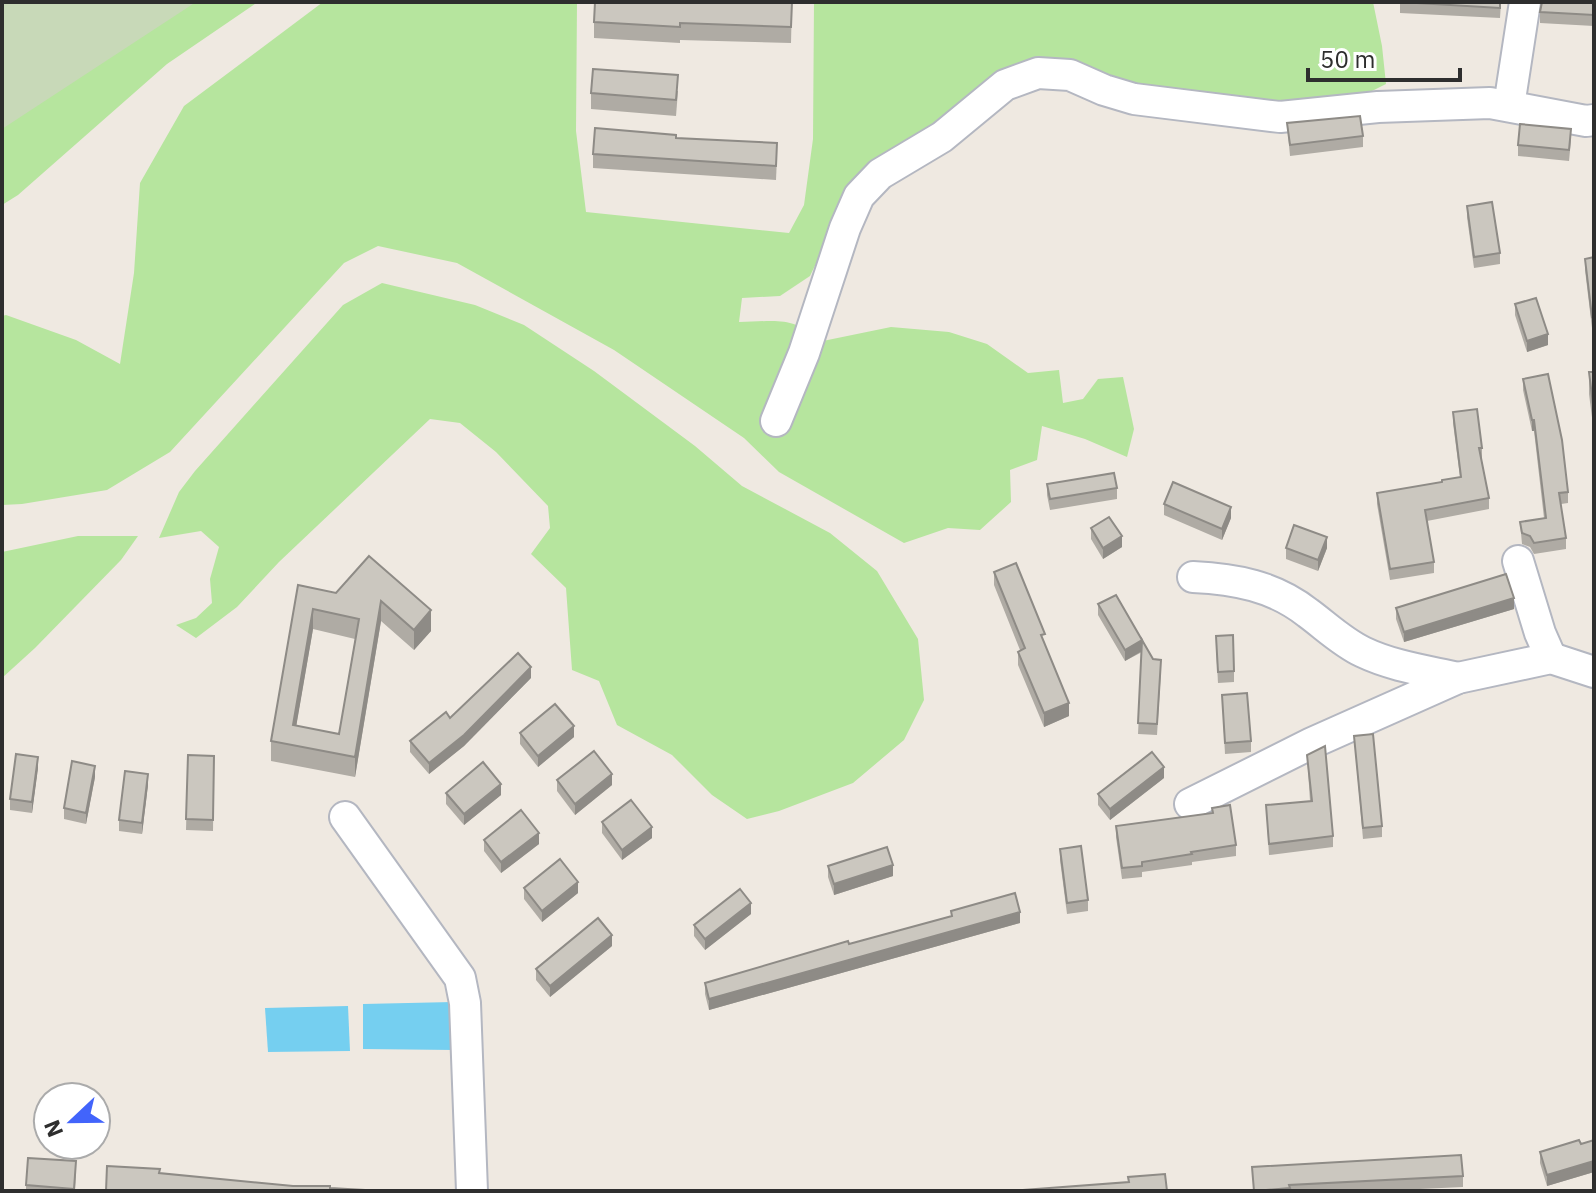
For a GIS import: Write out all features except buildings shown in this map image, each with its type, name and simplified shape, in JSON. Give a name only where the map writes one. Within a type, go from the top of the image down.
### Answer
[{"type":"street","points":[[1509,106],[1525,2]]},
{"type":"street","points":[[776,421],[804,353],[845,228],[859,196],[880,174],[942,137],[1005,85],[1038,73],[1070,75],[1134,99],[1280,117],[1378,107],[1490,103],[1594,120]]},
{"type":"street","points":[[1518,561],[1551,658]]},
{"type":"street","points":[[1193,577],[1255,585],[1281,595],[1337,637],[1366,654],[1458,678]]},
{"type":"street","points":[[1190,804],[1312,743],[1458,678],[1551,658],[1594,672]]},
{"type":"street","points":[[345,817],[460,978],[465,1003],[472,1191]]},
{"type":"green space","points":[[2,2],[196,2],[2,129]]},
{"type":"green space","points":[[146,2],[258,2],[167,64],[18,195],[2,205],[2,85]]},
{"type":"green space","points":[[323,2],[577,2],[576,131],[586,212],[789,233],[804,205],[813,139],[814,2],[1373,2],[1386,84],[1354,100],[1298,109],[1142,93],[1057,65],[1029,60],[957,104],[944,123],[853,187],[810,276],[780,296],[742,298],[739,322],[792,323],[818,342],[891,327],[949,332],[987,344],[1028,373],[1059,370],[1063,403],[1083,399],[1098,379],[1123,377],[1134,429],[1127,457],[1085,439],[1042,426],[1037,460],[1010,470],[1011,502],[980,530],[948,528],[904,543],[779,472],[744,438],[614,350],[457,263],[378,246],[344,263],[170,452],[107,490],[2,505],[2,316],[76,340],[120,364],[134,273],[140,183],[184,106]]},
{"type":"green space","points":[[382,283],[475,305],[524,325],[594,371],[695,446],[742,486],[830,533],[877,571],[918,639],[924,700],[904,740],[853,783],[779,811],[747,819],[712,795],[672,755],[617,725],[599,681],[572,670],[566,588],[531,554],[550,528],[548,506],[496,452],[460,423],[430,419],[279,562],[237,607],[196,638],[176,625],[196,618],[212,603],[210,579],[219,547],[201,531],[159,538],[179,492],[343,305]]},
{"type":"green space","points":[[78,536],[138,536],[121,560],[2,678],[2,552]]},
{"type":"water","points":[[453,1002],[454,1050],[363,1049],[363,1004]]},
{"type":"water","points":[[348,1006],[350,1051],[268,1052],[265,1008]]}]
